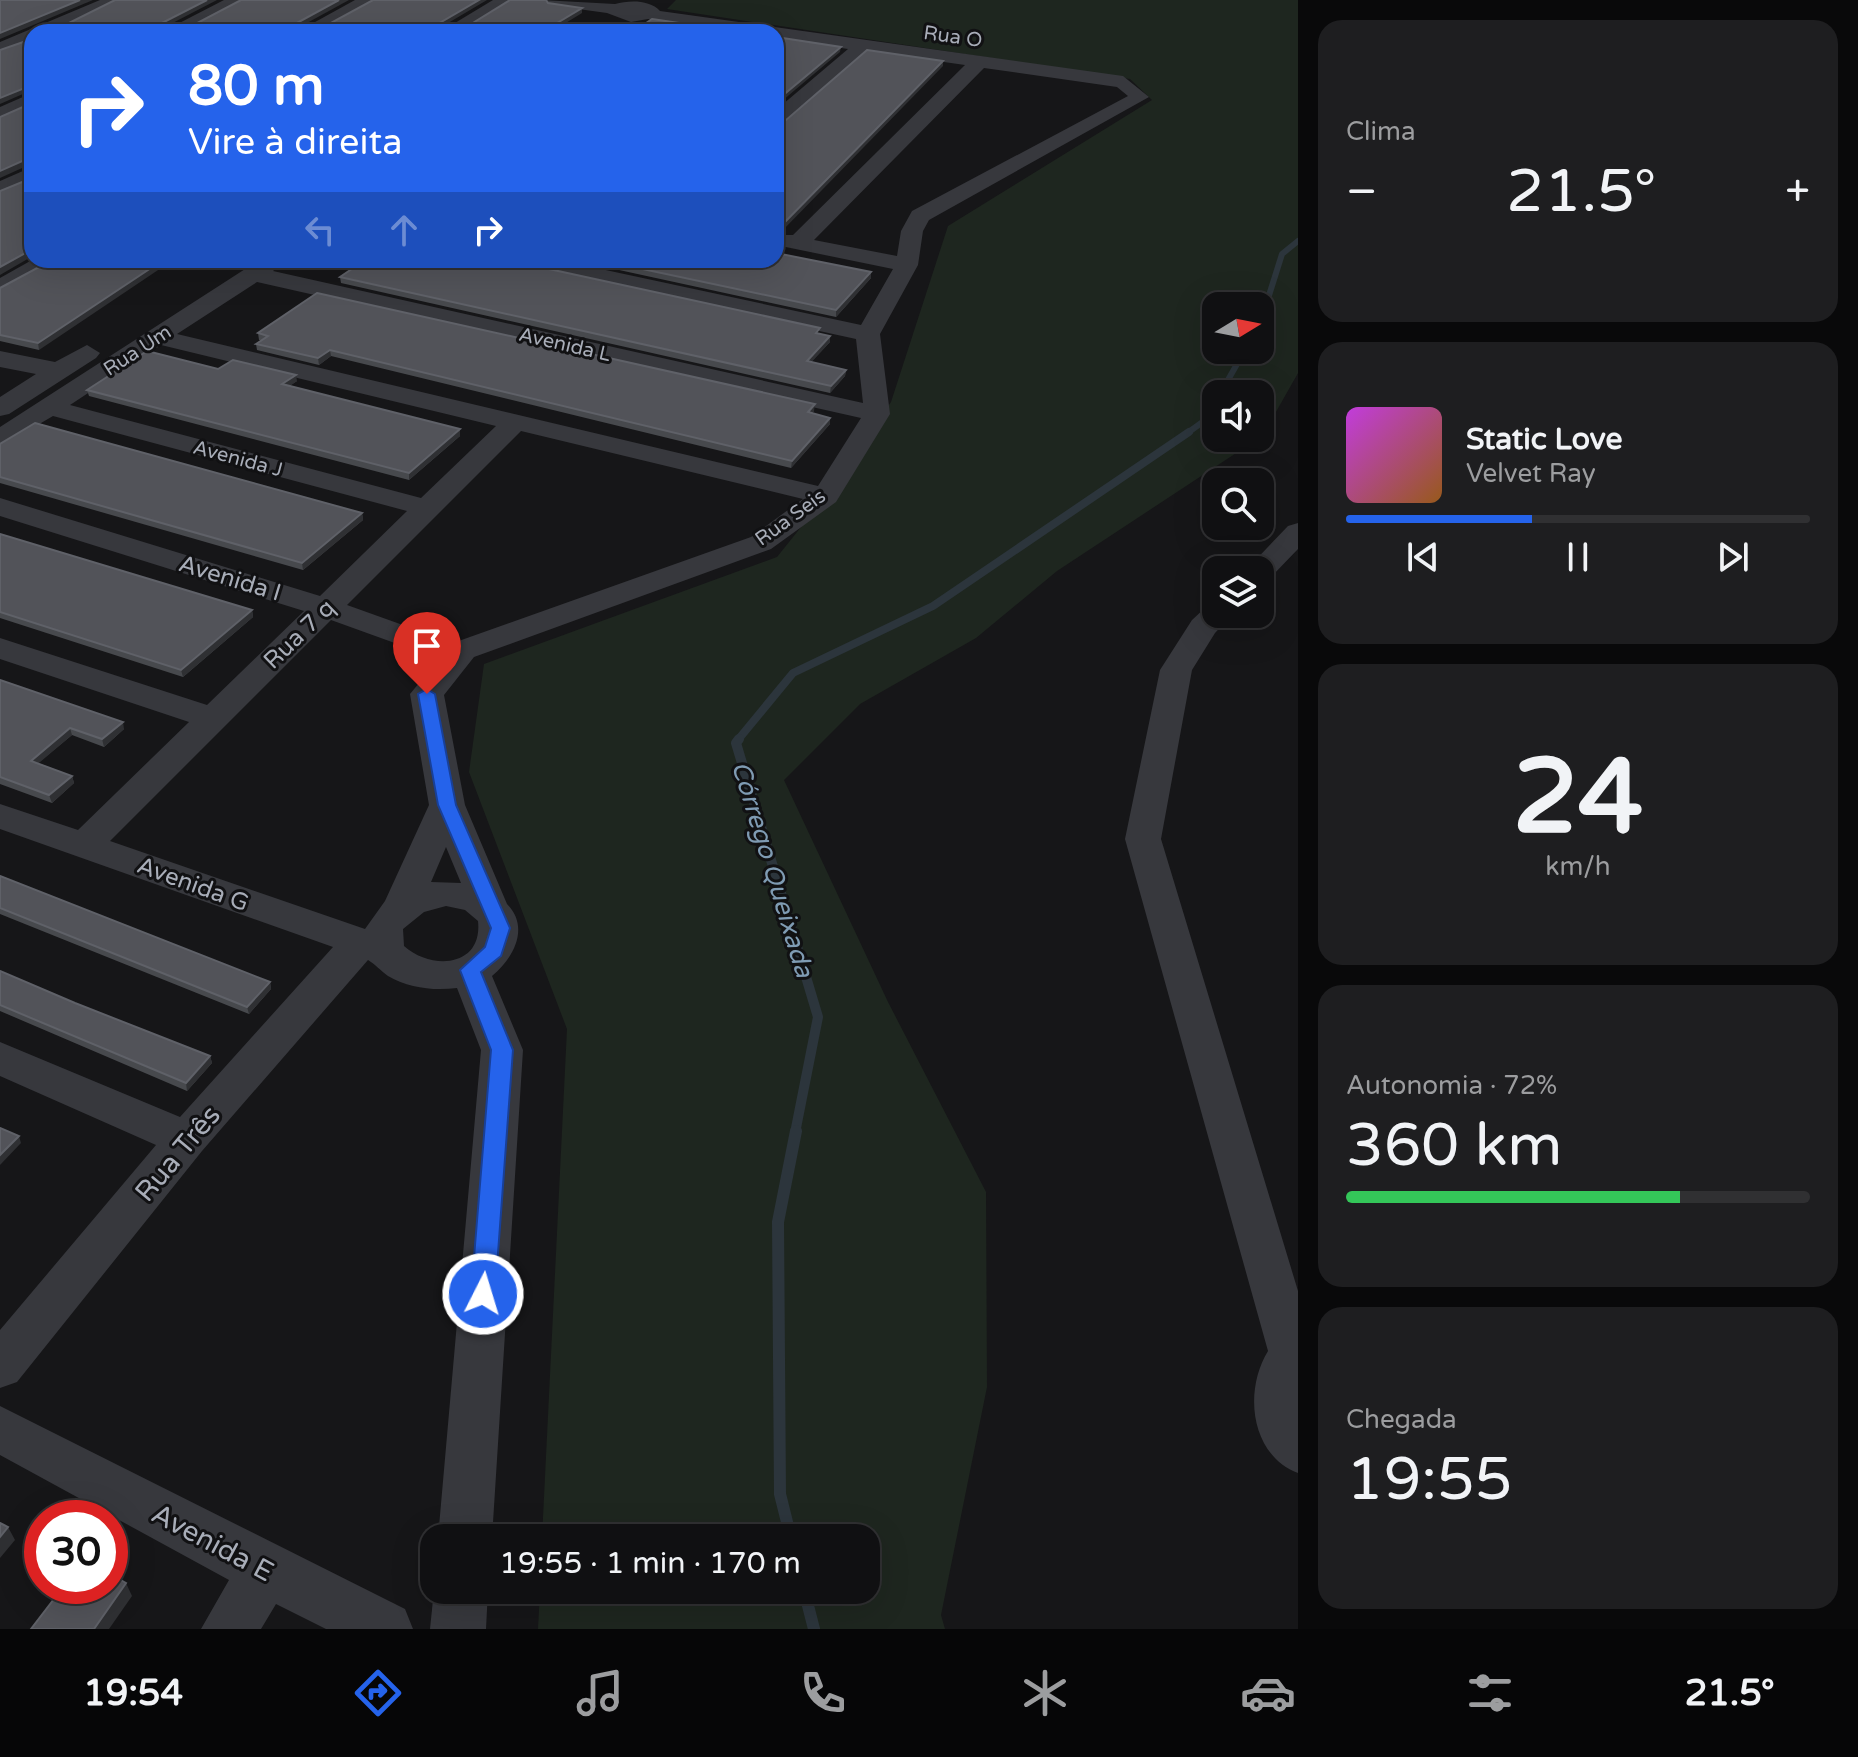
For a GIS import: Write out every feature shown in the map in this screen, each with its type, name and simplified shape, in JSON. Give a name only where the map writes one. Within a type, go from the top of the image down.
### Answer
[{"type":"street","points":[[58,24],[114,0]]},
{"type":"street","points":[[188,24],[237,0]]},
{"type":"street","points":[[322,24],[368,0]]},
{"type":"street","points":[[463,24],[505,0]]},
{"type":"street","points":[[549,0],[637,8],[723,24]]},
{"type":"street","points":[[601,24],[637,8]]},
{"type":"street","points":[[622,24],[637,8]]},
{"type":"street","name":"Rua O","points":[[784,34],[1123,82],[1140,97],[920,216],[912,231],[907,265]]},
{"type":"street","points":[[0,49],[24,38]]},
{"type":"street","points":[[784,113],[863,45]]},
{"type":"street","points":[[787,241],[979,62]]},
{"type":"street","points":[[0,93],[24,98]]},
{"type":"street","points":[[0,114],[24,103]]},
{"type":"street","points":[[0,189],[24,177]]},
{"type":"street","points":[[787,241],[907,265],[868,334],[877,414]]},
{"type":"street","points":[[0,288],[34,268]]},
{"type":"street","points":[[0,408],[59,371],[248,268]]},
{"type":"street","name":"Rua Um","points":[[0,439],[157,337],[250,268]]},
{"type":"street","name":"Avenida L","points":[[267,268],[877,414]]},
{"type":"street","points":[[564,268],[868,334]]},
{"type":"street","points":[[157,337],[826,496]]},
{"type":"street","points":[[0,359],[59,371]]},
{"type":"street","name":"Avenida J","points":[[49,407],[427,508]]},
{"type":"street","name":"Rua Seis","points":[[489,906],[447,805],[427,694],[463,650],[761,543],[826,496],[877,414]]},
{"type":"street","name":"Rua 7 q","points":[[84,845],[514,423]]},
{"type":"street","name":"Avenida I","points":[[0,507],[326,608],[458,655]]},
{"type":"street","points":[[1274,559],[1294,541]]},
{"type":"street","points":[[1202,628],[1176,670],[1143,839],[1296,1354],[1278,1379],[1278,1411],[1298,1449]]},
{"type":"street","points":[[0,648],[211,718]]},
{"type":"street","points":[[401,907],[430,894],[462,894],[489,906],[501,928],[500,939],[484,961],[470,970],[437,977],[405,970],[372,948],[401,907],[447,805]]},
{"type":"street","name":"Avenida G","points":[[0,816],[372,948]]},
{"type":"street","name":"Rua Três","points":[[0,1366],[187,1139],[372,948]]},
{"type":"street","points":[[466,1524],[502,1050],[470,970]]},
{"type":"street","points":[[0,1058],[187,1139]]},
{"type":"street","name":"Avenida E","points":[[0,1429],[266,1571],[385,1629]]},
{"type":"street","points":[[229,1629],[266,1571]]},
{"type":"street","points":[[458,1629],[460,1604]]},
{"type":"shaded area","points":[[676,0],[1298,0],[1298,373],[1274,416],[1274,380],[1202,380],[1202,452],[1238,452],[1213,468],[1202,468],[1202,476],[1057,571],[976,638],[860,704],[784,780],[888,1002],[986,1192],[987,1387],[941,1615],[945,1629],[538,1629],[539,1604],[880,1604],[880,1524],[543,1524],[567,1029],[469,772],[484,664],[777,557],[826,496],[891,402],[948,226],[1152,100],[1130,79],[784,27],[784,24],[667,9]]},
{"type":"building","points":[[0,0],[80,0],[0,33]]},
{"type":"building","points":[[115,0],[207,0],[160,24],[67,24]]},
{"type":"building","points":[[241,0],[339,0],[295,24],[195,24]]},
{"type":"building","points":[[373,0],[479,0],[438,24],[329,24]]},
{"type":"building","points":[[510,0],[546,0],[548,3],[582,8],[555,24],[471,24]]},
{"type":"building","points":[[652,19],[686,24],[645,24]]},
{"type":"building","points":[[784,38],[841,47],[784,94]]},
{"type":"building","points":[[24,42],[24,88],[0,98],[0,50]]},
{"type":"building","points":[[867,50],[943,61],[784,223],[785,121]]},
{"type":"building","points":[[24,106],[24,160],[0,171],[0,117]]},
{"type":"building","points":[[24,181],[24,254],[0,267],[0,191]]},
{"type":"building","points":[[784,255],[871,272],[836,310],[638,268],[784,268]]},
{"type":"building","points":[[37,268],[151,268],[38,343],[0,335],[0,288]]},
{"type":"building","points":[[353,268],[544,268],[820,328],[816,333],[830,336],[807,361],[846,370],[831,386],[340,277]]},
{"type":"building","points":[[317,293],[815,404],[808,412],[830,418],[792,461],[330,350],[318,358],[256,344],[268,336],[258,333]]},
{"type":"building","points":[[147,351],[218,369],[233,360],[296,375],[282,384],[460,429],[409,473],[87,390]]},
{"type":"building","points":[[35,423],[362,513],[302,563],[0,477],[0,444]]},
{"type":"building","points":[[0,534],[252,610],[181,670],[0,612]]},
{"type":"building","points":[[0,680],[123,722],[102,739],[70,728],[31,761],[72,776],[49,795],[0,777]]},
{"type":"building","points":[[0,876],[270,982],[247,1007],[0,908]]},
{"type":"building","points":[[0,971],[210,1056],[186,1083],[0,1005]]},
{"type":"building","points":[[0,1128],[19,1136],[0,1155]]},
{"type":"building","points":[[0,1523],[8,1527],[0,1537]]},
{"type":"building","points":[[50,1604],[111,1604],[94,1629],[31,1629]]},
{"type":"waterway","name":"Córrego Queixada","points":[[1270,292],[1282,254],[1298,241]]},
{"type":"waterway","name":"Córrego Queixada","points":[[1228,380],[1237,364]]},
{"type":"waterway","name":"Córrego Queixada","points":[[1186,434],[1202,422]]},
{"type":"waterway","name":"Córrego Queixada","points":[[737,741],[793,673],[933,606],[1189,432]]},
{"type":"waterway","name":"Córrego Queixada","points":[[739,739],[736,743],[818,1017],[795,1133]]},
{"type":"waterway","name":"Córrego Queixada","points":[[788,1524],[780,1494],[778,1222],[796,1131]]},
{"type":"waterway","name":"Córrego Queixada","points":[[808,1604],[814,1629]]},
{"type":"route","points":[[427,694],[447,805],[501,928],[494,951],[470,970],[502,1050],[483,1294]]}]
